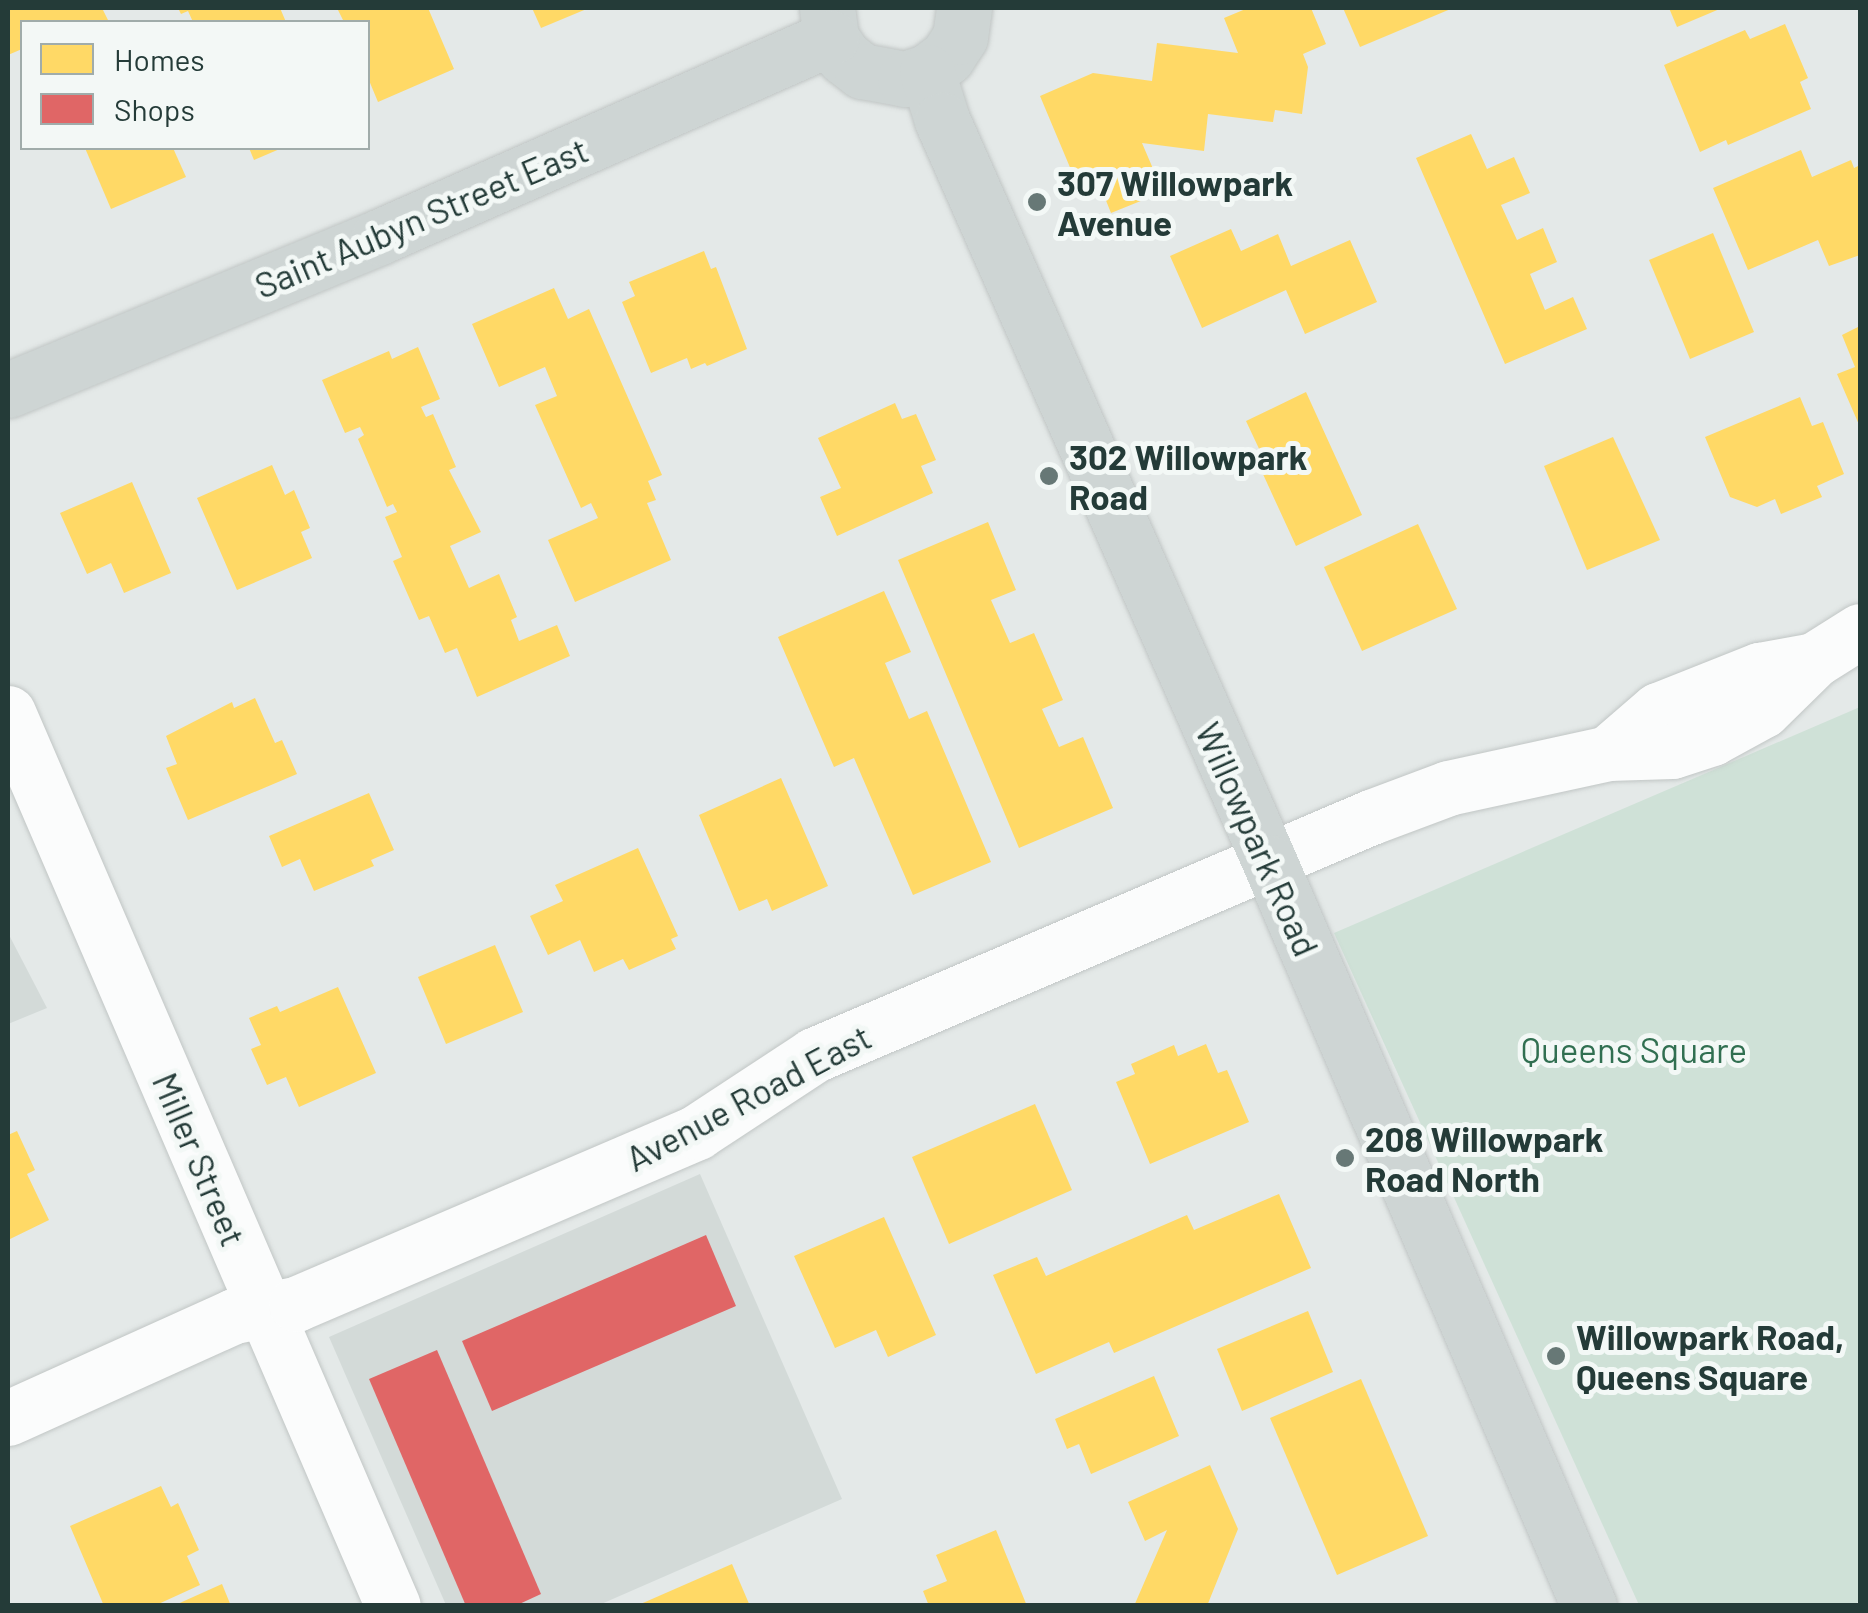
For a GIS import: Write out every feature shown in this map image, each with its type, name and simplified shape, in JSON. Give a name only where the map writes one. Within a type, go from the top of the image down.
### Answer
[{"type":"main road","points":[[829,23],[862,71],[905,80],[927,72],[946,57],[960,37],[964,8]]},
{"type":"main road","name":"Saint Aubyn Street East","points":[[8,390],[378,237],[829,23]]},
{"type":"main road","name":"Willowpark Road","points":[[927,72],[942,120],[1270,863],[1589,1606]]},
{"type":"street","name":"Avenue Road East","points":[[8,1418],[234,1316],[311,1298],[697,1132],[814,1055],[1448,788],[1608,752],[1672,752],[1712,738],[1763,710],[1814,660],[1860,631]]},
{"type":"street","name":"Miller Street","points":[[8,713],[393,1606]]},
{"type":"shaded area","points":[[8,933],[47,1008],[8,1024]]},
{"type":"shaded area","points":[[700,1174],[842,1499],[599,1605],[446,1605],[329,1337]]},
{"type":"green space","name":"Queens Square","points":[[1860,707],[1860,1601],[1851,1606],[1639,1605],[1334,933]]},
{"type":"building: Homes","points":[[8,8],[102,8],[108,20],[20,20],[20,50],[8,55]]},
{"type":"building: Homes","points":[[178,8],[280,8],[285,20],[192,20],[188,11],[181,14]]},
{"type":"building: Homes","points":[[337,8],[428,8],[454,69],[378,102],[370,83],[370,20],[343,20]]},
{"type":"building: Homes","points":[[532,8],[589,8],[541,28]]},
{"type":"building: Homes","points":[[1248,8],[1311,8],[1326,44],[1303,54],[1308,67],[1302,114],[1275,110],[1273,122],[1208,114],[1204,151],[1142,143],[1163,192],[1111,213],[1101,188],[1082,196],[1040,96],[1093,73],[1152,81],[1157,43],[1238,53],[1224,18]]},
{"type":"building: Homes","points":[[1343,8],[1453,8],[1360,47]]},
{"type":"building: Homes","points":[[1669,8],[1722,8],[1677,27]]},
{"type":"building: Homes","points":[[1785,24],[1808,78],[1800,82],[1811,109],[1728,145],[1726,140],[1700,152],[1664,65],[1745,30],[1750,39]]},
{"type":"building: Homes","points":[[1471,134],[1487,169],[1514,157],[1530,193],[1501,205],[1517,240],[1543,228],[1557,262],[1530,274],[1545,310],[1573,297],[1587,329],[1505,364],[1416,158]]},
{"type":"building: Homes","points":[[86,150],[174,150],[186,177],[111,209]]},
{"type":"building: Homes","points":[[250,150],[277,150],[254,160]]},
{"type":"building: Homes","points":[[1801,150],[1812,177],[1851,160],[1854,168],[1860,165],[1860,255],[1829,266],[1818,240],[1748,270],[1713,188]]},
{"type":"building: Homes","points":[[1231,229],[1241,251],[1278,234],[1291,266],[1350,240],[1377,302],[1305,334],[1286,290],[1202,328],[1170,256]]},
{"type":"building: Homes","points":[[1713,233],[1754,332],[1690,359],[1649,260]]},
{"type":"building: Homes","points":[[704,251],[711,269],[716,267],[747,349],[707,366],[705,363],[691,369],[687,358],[651,373],[622,302],[635,296],[629,282]]},
{"type":"building: Homes","points":[[554,288],[568,319],[589,309],[662,475],[648,481],[656,500],[647,503],[671,560],[575,602],[548,540],[598,518],[591,503],[581,508],[535,405],[557,396],[545,367],[499,387],[472,324]]},
{"type":"building: Homes","points":[[1860,326],[1860,427],[1837,374],[1855,367],[1842,335]]},
{"type":"building: Homes","points":[[418,347],[440,399],[421,407],[426,417],[433,414],[456,467],[449,470],[481,532],[450,546],[469,588],[499,574],[517,617],[511,620],[519,641],[557,625],[570,656],[477,697],[457,648],[445,653],[429,616],[419,620],[393,561],[402,557],[385,517],[397,512],[393,504],[387,507],[358,439],[364,435],[360,427],[345,433],[322,380],[389,351],[392,359]]},
{"type":"building: Homes","points":[[1306,392],[1362,515],[1296,546],[1262,472],[1269,470],[1246,421]]},
{"type":"building: Homes","points":[[1800,397],[1812,426],[1823,422],[1844,474],[1817,486],[1822,497],[1781,514],[1775,499],[1757,507],[1730,497],[1705,437]]},
{"type":"building: Homes","points":[[895,403],[902,419],[916,414],[936,460],[921,466],[933,493],[837,536],[820,497],[841,488],[818,438]]},
{"type":"building: Homes","points":[[1613,437],[1660,540],[1587,570],[1544,466]]},
{"type":"building: Homes","points":[[272,465],[285,495],[294,490],[310,528],[301,532],[312,558],[237,590],[197,498]]},
{"type":"building: Homes","points":[[132,482],[171,573],[124,593],[111,563],[87,574],[60,513]]},
{"type":"building: Homes","points":[[988,522],[1016,590],[991,600],[1010,643],[1034,633],[1063,700],[1042,709],[1059,747],[1083,737],[1113,808],[1019,848],[898,560]]},
{"type":"building: Homes","points":[[1418,524],[1457,609],[1362,651],[1324,567]]},
{"type":"building: Homes","points":[[884,591],[911,652],[885,663],[909,719],[927,711],[991,862],[913,895],[854,758],[834,767],[778,637]]},
{"type":"building: Homes","points":[[255,698],[275,743],[282,740],[297,774],[188,820],[166,768],[177,764],[166,736],[232,702],[234,708]]},
{"type":"building: Homes","points":[[781,778],[828,886],[772,911],[767,899],[739,911],[699,815]]},
{"type":"building: Homes","points":[[369,793],[394,850],[371,860],[374,866],[314,891],[300,859],[282,867],[269,836]]},
{"type":"building: Homes","points":[[638,848],[678,936],[671,939],[676,949],[629,970],[623,959],[594,972],[580,940],[548,955],[530,916],[563,901],[555,885]]},
{"type":"building: Homes","points":[[495,945],[523,1012],[446,1044],[418,977]]},
{"type":"building: Homes","points":[[338,987],[376,1073],[299,1107],[286,1077],[267,1085],[251,1049],[261,1045],[249,1018],[277,1006],[280,1012]]},
{"type":"building: Homes","points":[[1206,1044],[1218,1073],[1227,1070],[1249,1122],[1150,1164],[1116,1082],[1135,1074],[1131,1064],[1174,1045],[1178,1056]]},
{"type":"building: Homes","points":[[1035,1104],[1072,1190],[949,1244],[912,1157]]},
{"type":"building: Homes","points":[[17,1131],[35,1170],[27,1174],[49,1220],[8,1240],[8,1135]]},
{"type":"building: Homes","points":[[1279,1194],[1311,1268],[1114,1353],[1109,1342],[1036,1374],[993,1275],[1037,1257],[1046,1276],[1187,1215],[1194,1230]]},
{"type":"building: Homes","points":[[884,1217],[936,1335],[888,1357],[876,1330],[835,1348],[794,1256]]},
{"type":"building: Homes","points":[[1308,1311],[1333,1372],[1242,1411],[1217,1349]]},
{"type":"building: Homes","points":[[1154,1376],[1179,1436],[1091,1474],[1079,1444],[1067,1449],[1055,1419]]},
{"type":"building: Homes","points":[[1361,1379],[1428,1536],[1337,1575],[1270,1418]]},
{"type":"building: Homes","points":[[1210,1465],[1238,1529],[1207,1606],[1134,1606],[1167,1530],[1145,1541],[1128,1502]]},
{"type":"building: Homes","points":[[161,1486],[171,1507],[178,1503],[199,1550],[187,1556],[200,1585],[154,1606],[104,1606],[70,1526]]},
{"type":"building: Homes","points":[[996,1530],[1027,1606],[929,1606],[923,1591],[947,1581],[936,1555]]},
{"type":"building: Homes","points":[[732,1564],[750,1606],[636,1606]]},
{"type":"building: Homes","points":[[222,1584],[231,1606],[173,1606]]},
{"type":"building: Shops","points":[[706,1235],[736,1306],[492,1411],[462,1341]]},
{"type":"building: Shops","points":[[437,1350],[541,1594],[515,1606],[466,1606],[369,1379]]},
{"type":"place","name":"307 Willowpark Avenue","points":[[1037,202]]},
{"type":"place","name":"302 Willowpark Road","points":[[1049,476]]},
{"type":"place","name":"208 Willowpark Road North","points":[[1345,1158]]},
{"type":"place","name":"Willowpark Road, Queens Square","points":[[1556,1356]]}]
